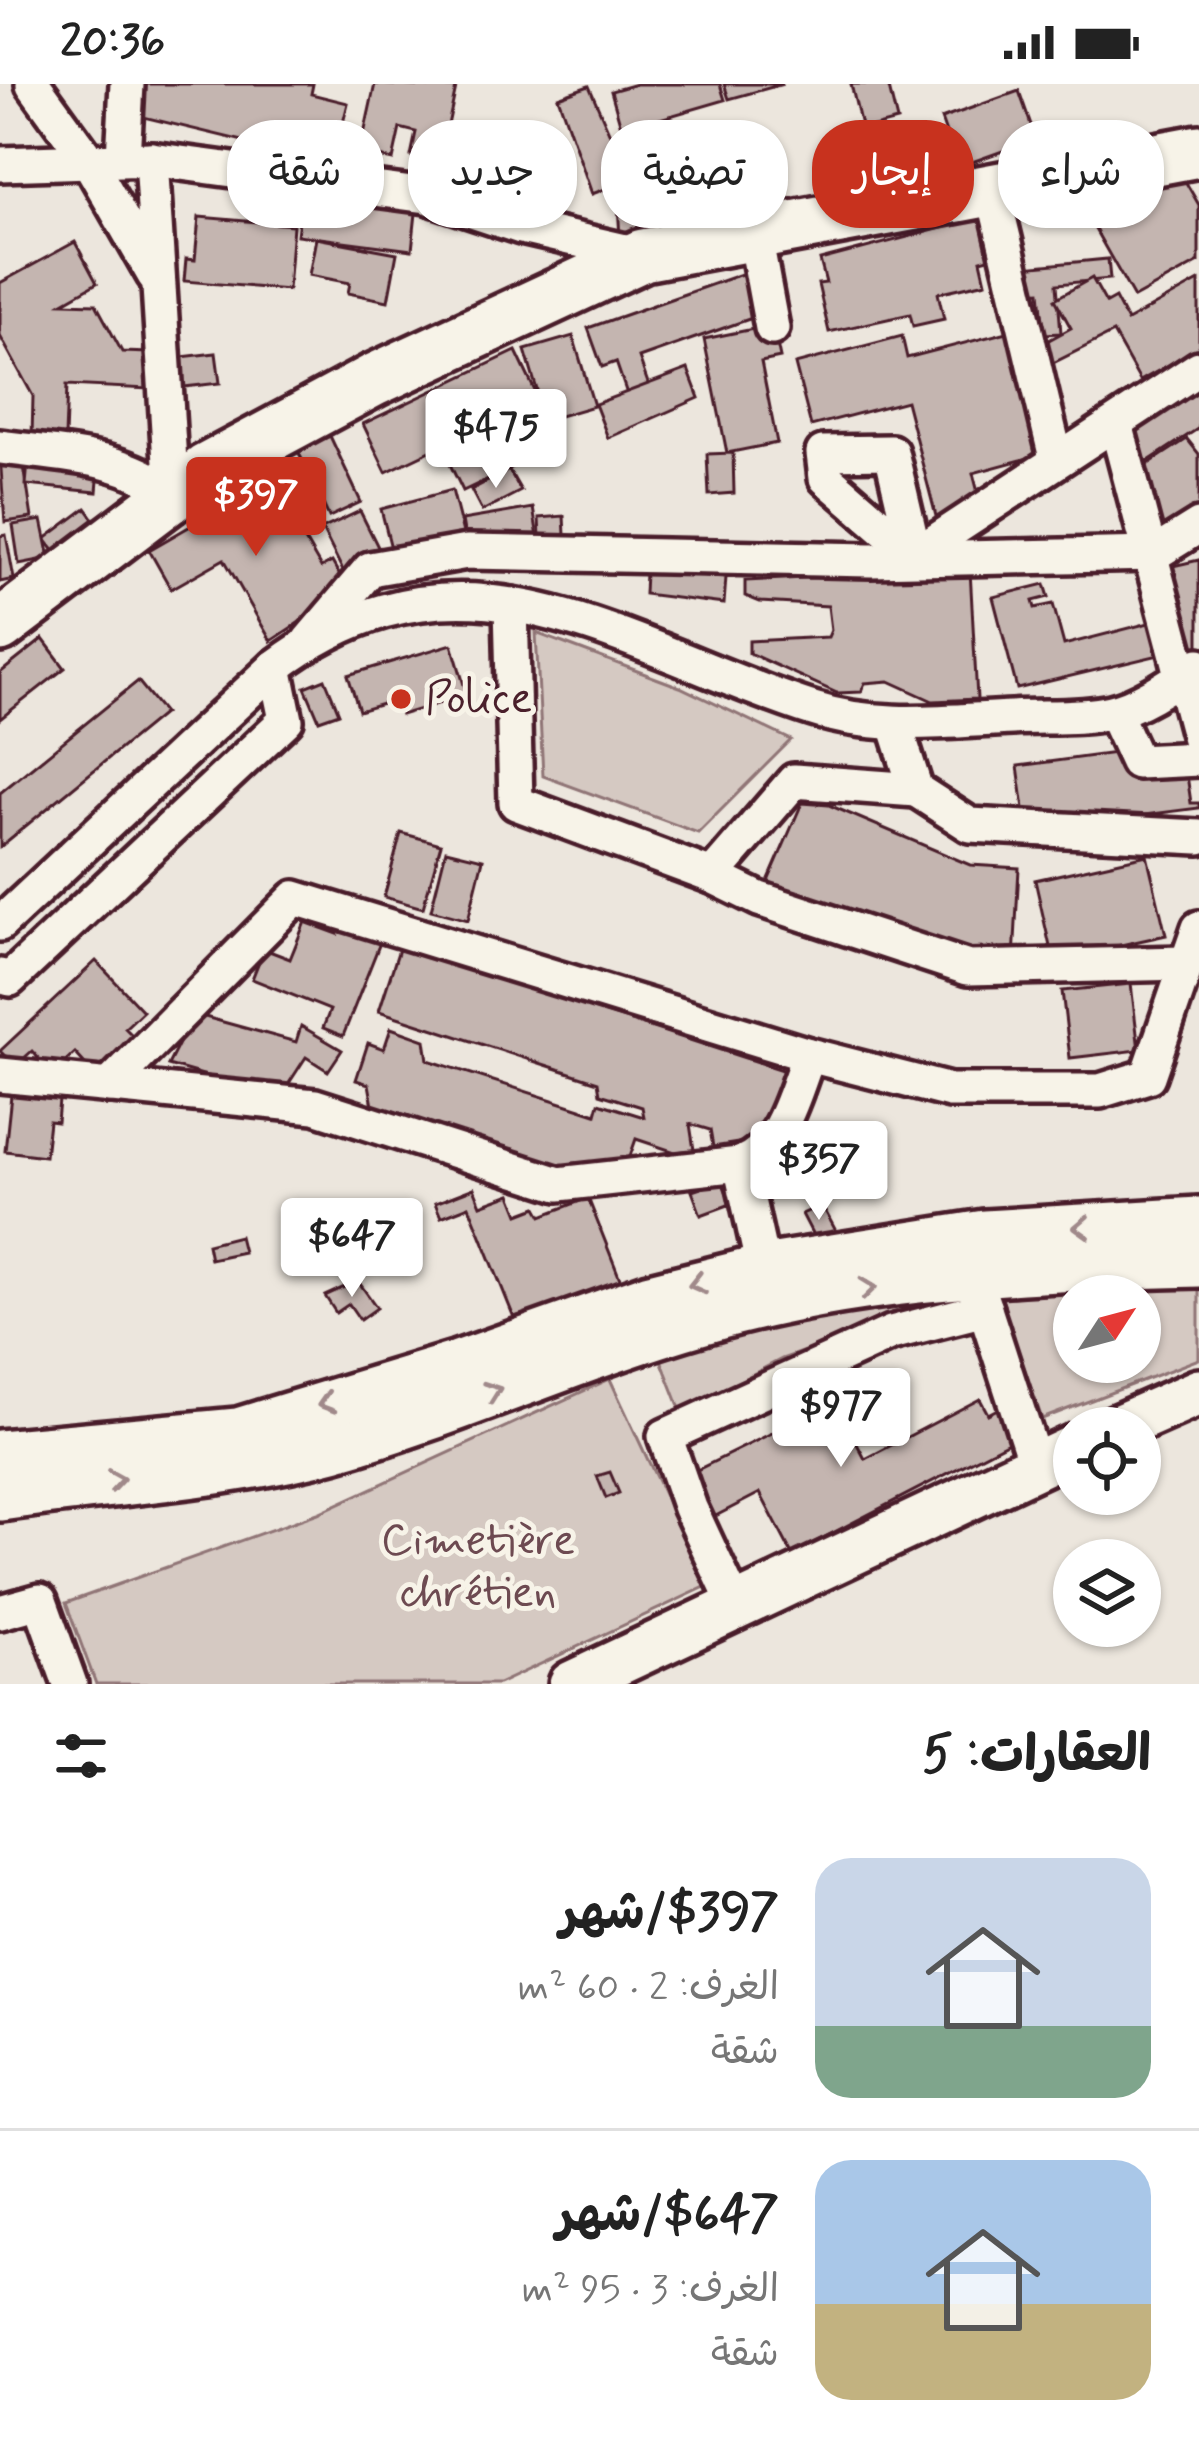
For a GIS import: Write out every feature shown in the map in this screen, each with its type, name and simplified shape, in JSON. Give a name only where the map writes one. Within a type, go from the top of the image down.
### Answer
[{"type":"main road","points":[[0,626],[206,470],[374,380],[643,255],[755,236],[793,223],[993,192],[1199,152]]},
{"type":"street","points":[[33,84],[88,160],[157,279]]},
{"type":"street","points":[[127,84],[157,279],[172,494]]},
{"type":"street","points":[[0,164],[137,159],[427,196],[521,227],[643,255]]},
{"type":"street","points":[[993,192],[1056,458]]},
{"type":"street","points":[[755,236],[772,328]]},
{"type":"street","points":[[915,555],[1199,368]]},
{"type":"street","points":[[1116,424],[1191,670],[1199,740]]},
{"type":"street","points":[[0,448],[107,461],[146,473],[172,494]]},
{"type":"street","points":[[0,924],[274,667],[308,642],[370,569],[466,552],[871,560],[915,555],[1154,554],[1199,526]]},
{"type":"street","points":[[308,642],[395,609],[456,598],[564,612],[816,710],[895,724],[1114,712],[1191,670]]},
{"type":"street","points":[[511,605],[516,803],[712,876],[759,899],[968,968],[1186,963]]},
{"type":"street","points":[[0,976],[10,979],[286,720],[274,667]]},
{"type":"street","points":[[1114,712],[1137,762],[1199,759]]},
{"type":"street","points":[[895,724],[916,790]]},
{"type":"street","points":[[712,876],[794,781],[916,790],[970,825],[1199,837]]},
{"type":"street","points":[[109,1086],[296,898],[808,1055],[950,1091],[1100,1091],[1148,1076],[1199,928]]},
{"type":"street","points":[[0,1075],[182,1088],[315,1106],[560,1184],[740,1165],[762,1155],[775,1141],[808,1055]]},
{"type":"street","points":[[740,1165],[763,1268]]},
{"type":"street","points":[[0,1453],[238,1431],[458,1364],[650,1295],[763,1268],[985,1233],[1199,1220]]},
{"type":"street","points":[[0,1498],[262,1463],[333,1448],[708,1319],[825,1293],[979,1293],[1199,1264]]},
{"type":"street","points":[[979,1293],[1053,1453]]},
{"type":"street","points":[[736,1607],[665,1436],[979,1293]]},
{"type":"street","points":[[1161,1409],[1199,1392]]},
{"type":"street","points":[[572,1684],[1053,1458]]},
{"type":"street","points":[[0,1612],[40,1601],[70,1684]]},
{"type":"green space","points":[[536,633],[680,687],[791,740],[698,833],[543,776]]},
{"type":"green space","points":[[1199,1281],[1199,1359],[1161,1374],[1161,1284]]},
{"type":"green space","points":[[1053,1293],[1053,1383],[1136,1383],[1073,1407],[1053,1407],[1053,1415],[1042,1419],[1000,1298]]},
{"type":"green space","points":[[950,1300],[782,1359],[681,1411],[658,1352],[809,1318]]},
{"type":"green space","name":"Cimetière chrétien","points":[[610,1379],[707,1586],[498,1684],[96,1684],[66,1603],[318,1513]]},
{"type":"building","points":[[142,84],[313,84],[311,94],[348,103],[344,120],[227,120],[227,137],[135,115]]},
{"type":"building","points":[[375,84],[456,88],[449,120],[408,120],[408,130],[400,128],[393,160],[384,158],[384,120],[367,120]]},
{"type":"building","points":[[636,84],[720,84],[725,100],[656,120],[619,120],[611,91]]},
{"type":"building","points":[[724,84],[783,84],[729,99]]},
{"type":"building","points":[[851,84],[888,84],[897,120],[860,120]]},
{"type":"building","points":[[589,86],[604,120],[601,191],[592,194],[577,151],[577,120],[566,120],[558,97]]},
{"type":"building","points":[[1019,91],[1029,120],[998,120],[998,153],[974,161],[974,120],[941,119]]},
{"type":"building","points":[[1181,174],[1199,205],[1199,262],[1134,298],[1094,228],[1164,228],[1164,184]]},
{"type":"building","points":[[384,209],[408,212],[408,228],[414,228],[412,250],[297,235],[298,228],[384,228]]},
{"type":"building","points":[[995,214],[1004,254],[981,260],[986,282],[938,293],[944,319],[913,326],[910,314],[829,332],[818,284],[826,283],[820,260],[942,228],[974,228],[974,220]]},
{"type":"building","points":[[199,217],[227,219],[227,228],[293,228],[288,290],[184,281],[186,259],[195,260]]},
{"type":"building","points":[[619,228],[639,228],[639,236],[620,238]]},
{"type":"building","points":[[316,238],[397,253],[388,301],[348,293],[350,283],[309,275]]},
{"type":"building","points":[[75,242],[97,283],[62,303],[96,304],[122,352],[150,353],[149,389],[67,385],[65,437],[56,442],[32,438],[33,396],[0,336],[0,283]]},
{"type":"building","points":[[1108,259],[1110,279],[1057,284],[1061,333],[1044,334],[1040,291],[1025,292],[1023,267]]},
{"type":"building","points":[[753,270],[769,312],[639,358],[649,386],[627,394],[616,362],[602,367],[588,328]]},
{"type":"building","points":[[1092,278],[1106,303],[1115,298],[1127,321],[1199,281],[1199,348],[1140,381],[1113,333],[1049,365],[1038,346],[1071,328],[1055,299]]},
{"type":"building","points":[[773,325],[780,358],[761,362],[777,443],[727,453],[704,339]]},
{"type":"building","points":[[1011,331],[1043,454],[973,473],[983,512],[938,524],[906,401],[811,426],[795,364],[902,336],[907,358]]},
{"type":"building","points":[[573,336],[594,406],[546,420],[525,350]]},
{"type":"building","points":[[516,351],[545,412],[515,426],[519,434],[499,443],[511,468],[463,491],[441,446],[386,472],[363,424]]},
{"type":"building","points":[[216,353],[220,383],[184,387],[181,357]]},
{"type":"building","points":[[688,369],[699,398],[608,438],[595,404]]},
{"type":"building","points":[[1199,377],[1199,428],[1141,466],[1118,432]]},
{"type":"building","points":[[330,436],[361,502],[329,517],[298,451]]},
{"type":"building","points":[[1187,439],[1199,454],[1199,526],[1154,555],[1130,476]]},
{"type":"building","points":[[22,453],[32,518],[5,522],[0,456]]},
{"type":"building","points":[[733,453],[734,493],[709,495],[707,454]]},
{"type":"building","points":[[28,462],[99,469],[97,492],[26,485]]},
{"type":"building","points":[[509,470],[521,491],[482,511],[471,490]]},
{"type":"building","points":[[270,480],[321,568],[332,562],[348,590],[271,641],[224,559],[171,589],[149,550]]},
{"type":"building","points":[[452,490],[465,541],[394,560],[381,509]]},
{"type":"building","points":[[86,508],[102,530],[61,560],[45,539]]},
{"type":"building","points":[[533,508],[538,537],[467,549],[462,520]]},
{"type":"building","points":[[360,511],[381,553],[343,571],[322,529]]},
{"type":"building","points":[[564,516],[565,535],[540,537],[539,518]]},
{"type":"building","points":[[42,520],[50,558],[19,564],[13,525]]},
{"type":"building","points":[[6,535],[14,579],[0,582],[0,536]]},
{"type":"building","points":[[1199,560],[1199,653],[1186,656],[1164,568]]},
{"type":"building","points":[[970,570],[977,699],[933,701],[889,681],[865,683],[861,692],[837,693],[749,653],[749,641],[828,637],[831,630],[828,606],[760,602],[745,596],[745,581]]},
{"type":"building","points":[[645,572],[726,577],[724,604],[644,594]]},
{"type":"building","points":[[1045,584],[1049,597],[1033,601],[1035,608],[1053,604],[1064,645],[1168,618],[1176,651],[1017,689],[993,597]]},
{"type":"building","points":[[43,639],[65,668],[0,719],[0,673]]},
{"type":"building","points":[[452,644],[467,695],[401,715],[396,700],[359,711],[348,675]]},
{"type":"building","points":[[325,679],[339,713],[319,720],[305,687]]},
{"type":"building","points":[[138,681],[164,713],[0,847],[0,793]]},
{"type":"building","points":[[1130,751],[1186,768],[1191,803],[1199,803],[1199,808],[1027,830],[1018,766]]},
{"type":"building","points":[[802,803],[829,805],[970,865],[1019,868],[1014,959],[930,947],[849,911],[818,909],[766,886]]},
{"type":"building","points":[[401,833],[441,844],[423,908],[384,897]]},
{"type":"building","points":[[446,850],[483,859],[468,920],[431,910]]},
{"type":"building","points":[[1147,855],[1166,935],[1053,960],[1035,880]]},
{"type":"building","points":[[305,922],[338,934],[342,924],[381,940],[343,1036],[323,1028],[330,1010],[252,979],[264,949],[290,959]]},
{"type":"building","points":[[400,946],[785,1071],[763,1139],[713,1147],[710,1130],[690,1124],[694,1150],[675,1152],[636,1139],[629,1159],[568,1169],[373,1106],[369,1084],[356,1080],[368,1043],[384,1049],[391,1028],[425,1040],[428,1060],[596,1114],[599,1103],[644,1117],[642,1107],[600,1094],[598,1082],[379,1011]]},
{"type":"building","points":[[96,961],[143,1011],[125,1028],[136,1039],[96,1076],[75,1053],[53,1074],[32,1051],[15,1066],[0,1051]]},
{"type":"building","points":[[1131,984],[1139,1050],[1070,1058],[1062,991]]},
{"type":"building","points":[[194,1014],[296,1042],[301,1026],[342,1050],[328,1071],[306,1057],[280,1097],[168,1065]]},
{"type":"building","points":[[11,1095],[59,1100],[57,1122],[49,1121],[45,1156],[5,1151]]},
{"type":"building","points":[[722,1181],[731,1204],[701,1215],[692,1191]]},
{"type":"building","points":[[474,1188],[481,1205],[511,1194],[519,1214],[537,1207],[542,1216],[588,1198],[622,1284],[517,1325],[469,1206],[441,1217],[435,1203]]},
{"type":"building","points":[[822,1205],[836,1231],[816,1241],[802,1214]]},
{"type":"building","points":[[239,1236],[243,1252],[210,1259],[207,1244]]},
{"type":"building","points":[[358,1281],[377,1308],[360,1320],[349,1304],[336,1313],[325,1296]]},
{"type":"building","points":[[871,1398],[886,1429],[866,1439],[851,1408]]},
{"type":"building","points":[[980,1399],[988,1414],[1003,1406],[1018,1437],[792,1554],[760,1493],[706,1521],[683,1477],[835,1402],[865,1459]]},
{"type":"building","points":[[610,1472],[619,1493],[606,1498],[597,1476]]},
{"type":"place","name":"Police","points":[[401,699]]}]
